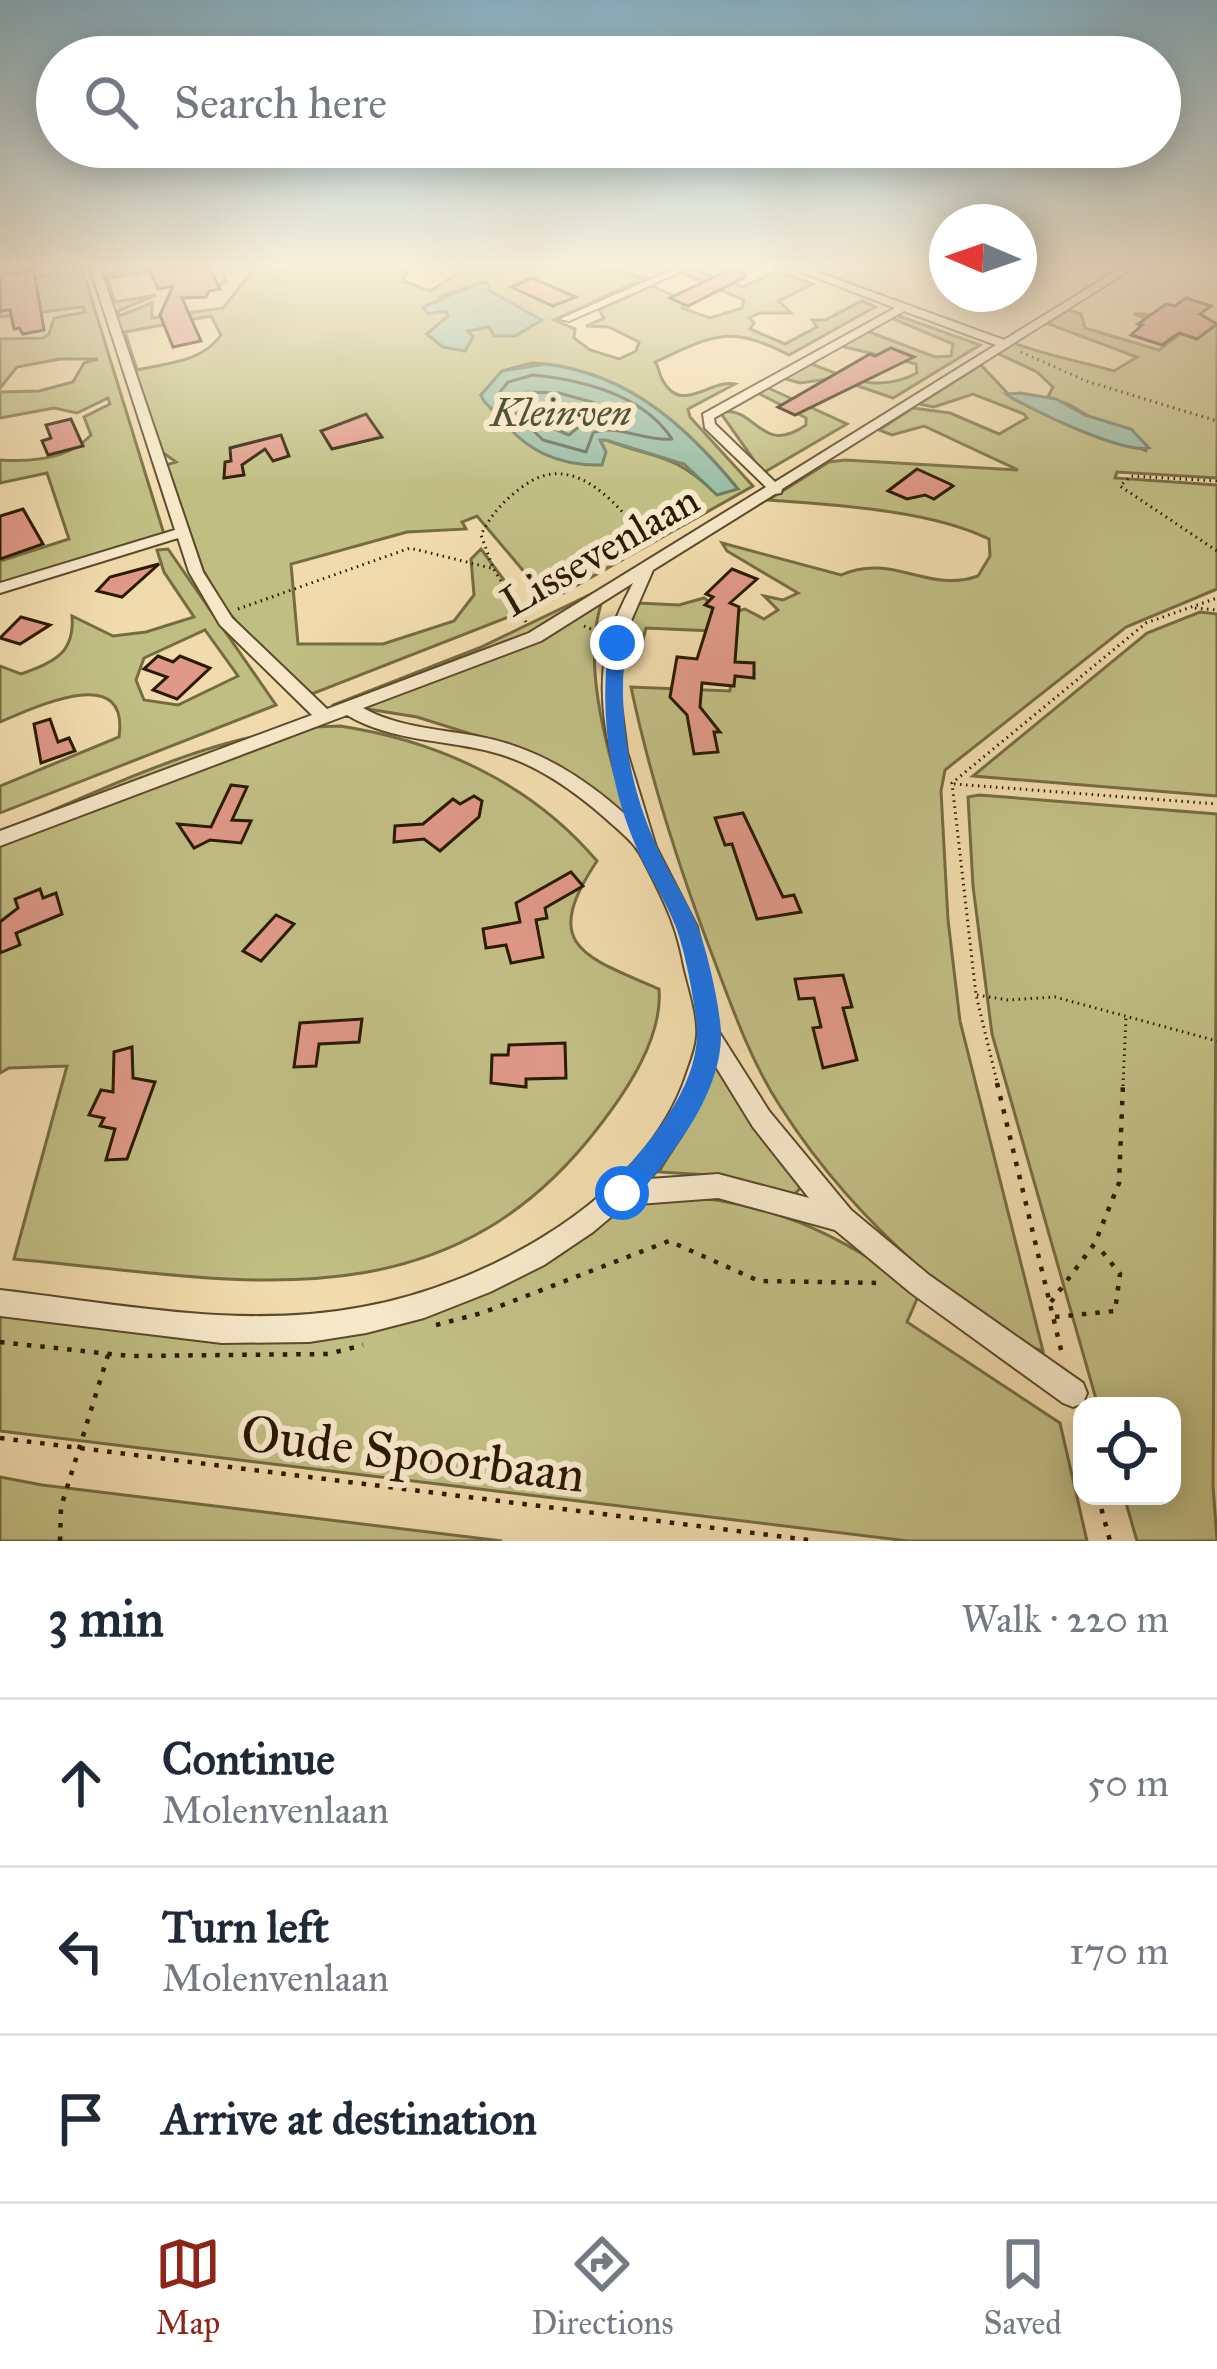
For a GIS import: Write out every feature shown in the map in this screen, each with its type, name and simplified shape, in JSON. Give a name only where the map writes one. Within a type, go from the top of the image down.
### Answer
[{"type":"street","points":[[117,340],[180,533],[221,615],[324,716]]},
{"type":"street","points":[[776,490],[707,417],[845,340]]},
{"type":"street","points":[[992,340],[1006,345]]},
{"type":"street","name":"Lissevenlaan","points":[[0,839],[535,637],[1014,340]]},
{"type":"street","points":[[0,588],[180,533]]},
{"type":"street","points":[[654,566],[617,643],[611,688],[618,752],[646,847],[688,927],[709,1035],[761,1119],[842,1219],[920,1284],[1072,1393]]},
{"type":"street","points":[[347,707],[367,721],[502,748],[571,780],[646,847]]},
{"type":"street","points":[[0,1303],[255,1331],[361,1322],[442,1301],[547,1248],[622,1193],[665,1143],[697,1084],[709,1035]]},
{"type":"street","points":[[622,1193],[718,1186],[842,1219]]},
{"type":"path","points":[[1006,345],[1087,381],[1217,421]]},
{"type":"path","points":[[535,637],[493,568],[481,535],[488,518],[532,476],[555,469],[580,476],[626,514],[654,566]]},
{"type":"path","points":[[1217,481],[1131,476],[1120,486],[1217,551]]},
{"type":"path","points":[[221,615],[410,548],[493,568]]},
{"type":"path","points":[[952,783],[1145,623],[1217,598]]},
{"type":"path","points":[[1191,607],[1217,610]]},
{"type":"path","points":[[565,619],[617,643]]},
{"type":"path","points":[[952,783],[1217,804]]},
{"type":"path","points":[[952,783],[976,994],[1072,1393]]},
{"type":"path","points":[[976,994],[1016,1001],[1035,993],[1058,995],[1078,1006],[1217,1041]]},
{"type":"path","points":[[1051,1302],[1096,1243],[1119,1183],[1126,1017]]},
{"type":"path","points":[[1053,1318],[1114,1311],[1120,1274],[1096,1243]]},
{"type":"path","points":[[60,1541],[62,1507],[109,1353]]},
{"type":"path","name":"Oude Spoorbaan","points":[[0,1438],[817,1541]]},
{"type":"path","points":[[1100,1505],[1110,1541]]},
{"type":"shaded area","points":[[0,340],[104,340],[164,534],[0,585],[0,561],[69,539],[47,473],[0,483],[0,460],[37,459],[72,449],[91,435],[84,417],[110,404],[108,398],[77,413],[54,408],[0,418],[0,392],[39,391],[73,382],[84,363],[98,359],[60,359],[17,367],[0,388]]},
{"type":"shaded area","points":[[124,340],[137,370],[194,356],[217,340],[434,340],[443,347],[460,340],[577,340],[590,350],[619,359],[636,351],[639,342],[635,340],[707,340],[655,362],[662,379],[678,395],[735,384],[688,409],[690,417],[753,486],[549,601],[477,516],[462,522],[466,529],[407,532],[291,564],[298,644],[383,644],[454,621],[474,595],[471,559],[481,549],[526,610],[299,699],[226,609],[203,570],[166,465],[176,462],[162,452]],"holes":[[[532,363],[564,367],[622,387],[672,421],[737,488],[717,494],[676,464],[606,440],[600,440],[604,448],[505,428],[481,395],[502,371]]]},
{"type":"shaded area","points":[[754,340],[785,344],[816,340],[789,355]]},
{"type":"shaded area","points":[[851,340],[890,340],[935,357],[951,356],[953,344],[943,340],[980,345],[893,398],[835,378],[800,383],[782,378],[809,363],[850,378],[889,382],[917,373],[916,364],[840,346]]},
{"type":"shaded area","points":[[1091,340],[1125,340],[1159,350],[1172,340],[1217,340],[1217,478],[1117,472],[1115,478],[1217,485],[1217,589],[1126,627],[945,770],[941,791],[948,920],[960,1021],[1043,1351],[1014,1339],[974,1312],[872,1222],[832,1178],[770,1090],[744,1037],[679,862],[631,687],[730,691],[735,632],[646,628],[641,647],[626,654],[627,628],[638,603],[679,605],[704,598],[726,614],[745,609],[764,619],[778,610],[764,596],[783,600],[798,593],[727,551],[722,543],[841,575],[877,568],[942,580],[978,576],[990,556],[989,539],[965,529],[882,510],[768,500],[829,462],[845,460],[1018,470],[924,426],[892,435],[879,430],[913,408],[950,413],[999,434],[1027,418],[973,394],[934,407],[919,404],[981,365],[1013,399],[1147,451],[1048,397],[1053,387],[1037,372],[997,353],[1014,343],[1114,371],[1137,357]]},
{"type":"shaded area","points":[[766,387],[847,424],[763,473],[720,412],[743,416],[778,435],[806,425],[806,418],[756,392]]},
{"type":"shaded area","points":[[168,549],[276,705],[0,813],[0,786],[119,737],[118,714],[110,701],[95,695],[55,701],[0,722],[0,666],[21,674],[60,655],[70,639],[72,616],[113,636],[146,632],[194,617],[164,572],[157,550]],"holes":[[[205,630],[238,676],[178,705],[144,700],[136,680],[144,658]]]},
{"type":"shaded area","points":[[608,586],[594,648],[596,683],[609,754],[638,852],[618,821],[497,742],[417,717],[336,704],[479,648]]},
{"type":"shaded area","points":[[1200,612],[1217,614],[1217,796],[973,776],[1147,633]]},
{"type":"shaded area","points":[[340,726],[413,743],[481,770],[543,810],[597,861],[572,912],[578,944],[609,967],[659,989],[655,1026],[630,1081],[597,1129],[536,1193],[471,1237],[402,1264],[330,1277],[254,1280],[14,1259],[67,1066],[9,1068],[0,1073],[0,832],[209,749],[296,729]]},
{"type":"shaded area","points":[[968,797],[1217,814],[1213,1485],[1217,1541],[1137,1541],[1127,1505],[1181,1505],[1181,1397],[1095,1397],[992,1034],[973,886]]},
{"type":"shaded area","points":[[713,1068],[722,1069],[801,1187],[793,1196],[709,1175],[659,1172],[697,1107]]},
{"type":"shaded area","points":[[665,1195],[702,1198],[770,1212],[860,1252],[920,1292],[907,1322],[1060,1423],[1073,1480],[1073,1505],[1079,1505],[1087,1541],[908,1541],[0,1431],[0,1316],[412,1321],[500,1286],[645,1201]]},
{"type":"shaded area","points":[[0,1477],[42,1485],[502,1541],[0,1541]]},
{"type":"water","points":[[434,340],[471,340],[465,351],[443,347]]},
{"type":"water","name":"Kleinven","points":[[546,364],[604,379],[654,407],[698,444],[738,489],[717,495],[684,464],[606,440],[600,440],[606,452],[602,465],[571,463],[531,447],[481,395],[502,371]]},
{"type":"water","points":[[1006,394],[1056,399],[1085,415],[1131,429],[1149,448],[1099,438]]},
{"type":"building","points":[[170,340],[201,341],[173,347]]},
{"type":"building","points":[[891,348],[914,357],[795,415],[778,407],[870,354]]},
{"type":"building","points":[[366,414],[382,437],[332,449],[321,431]]},
{"type":"building","points":[[71,419],[83,446],[48,455],[42,441],[51,438],[46,425]]},
{"type":"building","points":[[281,435],[289,456],[273,461],[265,449],[242,465],[244,475],[224,478],[230,448]]},
{"type":"building","points":[[917,469],[953,486],[934,499],[925,495],[907,499],[888,491]]},
{"type":"building","points":[[23,509],[43,544],[0,559],[0,516]]},
{"type":"building","points":[[159,564],[122,597],[97,591],[110,577]]},
{"type":"building","points":[[732,569],[757,579],[730,603],[739,607],[735,662],[754,663],[754,678],[735,676],[734,686],[702,683],[700,707],[720,732],[714,732],[718,752],[694,754],[687,715],[670,697],[677,657],[697,659],[713,608],[705,605],[713,597],[706,594]]},
{"type":"building","points":[[21,617],[50,625],[20,644],[0,638]]},
{"type":"building","points":[[158,656],[173,662],[180,656],[210,668],[177,699],[153,690],[167,677],[144,669]]},
{"type":"building","points":[[50,719],[58,742],[69,738],[75,751],[41,763],[34,724]]},
{"type":"building","points":[[231,785],[247,787],[232,820],[251,821],[241,843],[210,840],[194,848],[178,824],[211,827]]},
{"type":"building","points":[[474,796],[482,801],[479,817],[440,851],[424,839],[394,842],[395,826],[423,824],[453,799],[460,804]]},
{"type":"building","points":[[743,813],[783,897],[794,895],[801,912],[757,919],[732,844],[725,845],[715,818]]},
{"type":"building","points":[[571,872],[583,886],[545,908],[547,918],[536,920],[543,957],[511,963],[506,945],[486,948],[483,929],[520,922],[516,903]]},
{"type":"building","points":[[40,889],[43,898],[56,893],[62,914],[16,933],[20,945],[0,953],[0,922],[18,908],[15,899]]},
{"type":"building","points":[[276,915],[294,924],[261,961],[243,951]]},
{"type":"building","points":[[843,975],[852,1007],[843,1008],[857,1060],[823,1068],[813,1028],[821,1027],[814,998],[799,999],[795,979]]},
{"type":"building","points":[[362,1019],[359,1042],[319,1044],[316,1066],[294,1067],[300,1023]]},
{"type":"building","points":[[565,1043],[566,1078],[526,1079],[526,1087],[491,1083],[492,1055],[508,1055],[509,1045]]},
{"type":"building","points":[[132,1047],[133,1078],[155,1082],[127,1159],[106,1160],[115,1129],[100,1126],[104,1118],[89,1115],[101,1090],[113,1092],[114,1052]]},
{"type":"route","points":[[617,643],[611,688],[618,752],[646,847],[688,927],[709,1035],[697,1084],[665,1143],[622,1193]]}]
